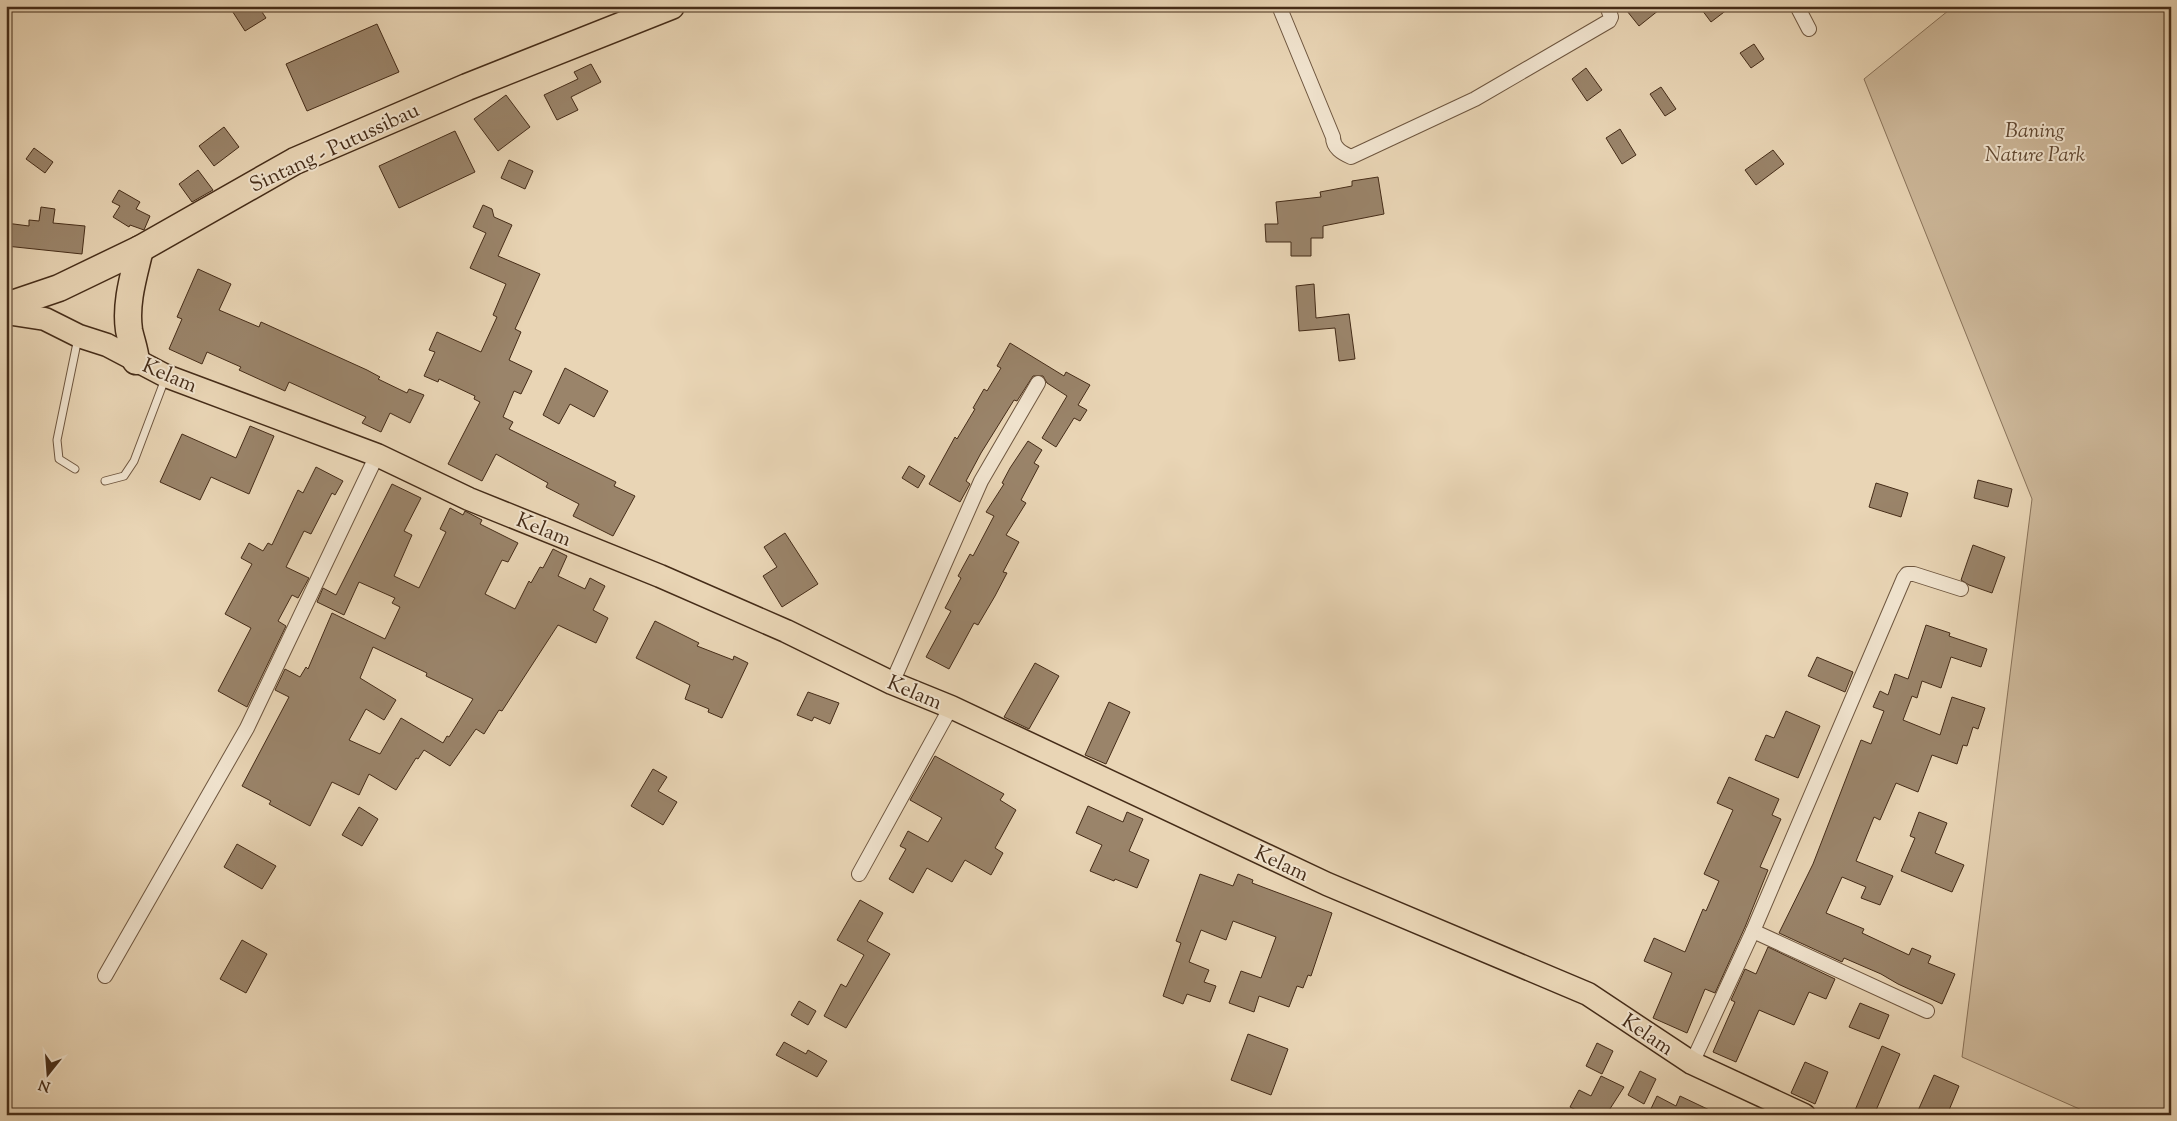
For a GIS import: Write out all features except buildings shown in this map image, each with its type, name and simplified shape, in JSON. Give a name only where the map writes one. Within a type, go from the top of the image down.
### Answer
[{"type":"highway","name":"Sintang - Putussibau","points":[[6,306],[59,288],[140,249],[294,161],[467,87],[671,6]]},
{"type":"highway","points":[[136,361],[129,329],[129,314],[133,276],[140,249]]},
{"type":"main road","name":"Kelam","points":[[6,312],[45,320],[79,336],[107,345],[166,376],[377,455],[469,498],[660,576],[768,623],[892,683],[951,706],[1327,884],[1588,994],[1692,1063],[1804,1115]]},
{"type":"street","points":[[1279,6],[1333,137],[1333,142],[1342,153],[1351,157],[1475,99],[1525,71],[1609,21],[1611,17],[1607,6]]},
{"type":"street","points":[[1797,6],[1809,29]]},
{"type":"street","points":[[892,683],[981,481],[1038,383]]},
{"type":"street","points":[[105,976],[247,728],[377,455]]},
{"type":"street","points":[[1692,1063],[1753,931],[1904,578],[1908,574],[1914,574],[1961,589]]},
{"type":"street","points":[[859,874],[951,706]]},
{"type":"street","points":[[1753,931],[1927,1011]]},
{"type":"lane","points":[[75,469],[59,459],[57,440],[79,336]]},
{"type":"lane","points":[[105,481],[124,476],[134,461],[166,376]]},
{"type":"green space","name":"Baning Nature Park","points":[[1954,6],[2171,6],[2171,1115],[2093,1115],[1962,1057],[2032,499],[1864,79]]}]
